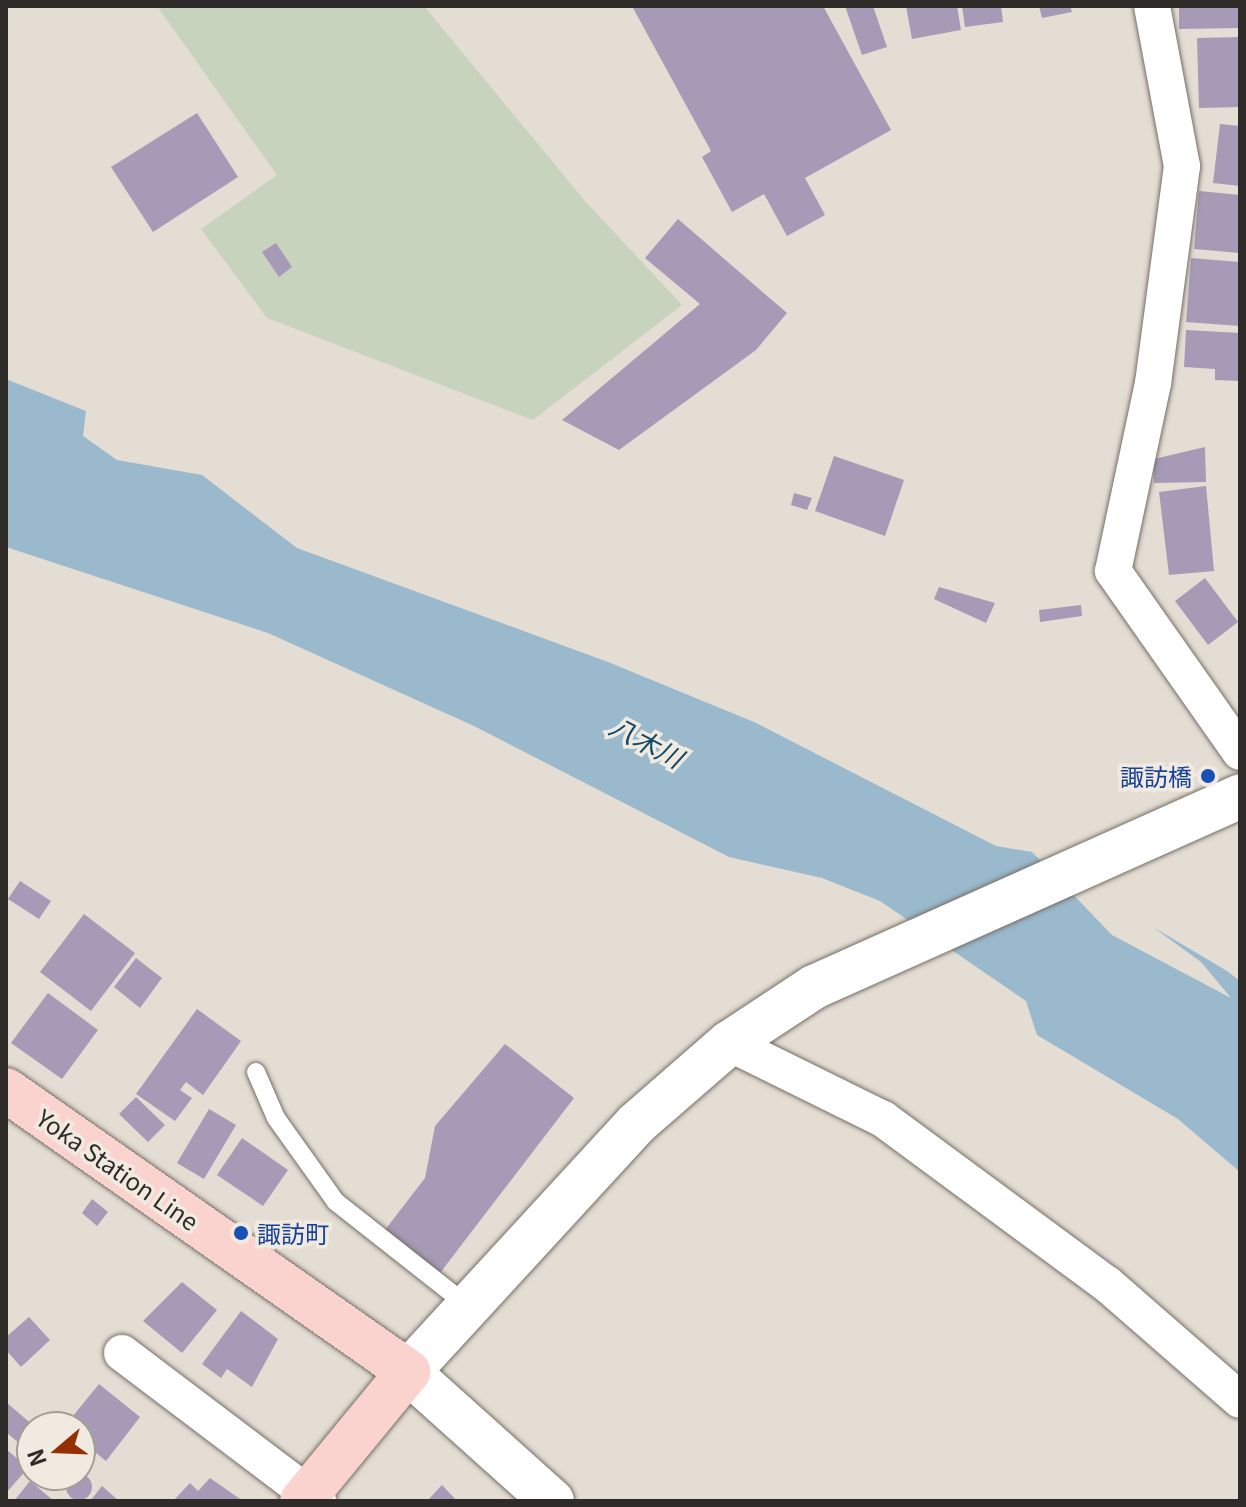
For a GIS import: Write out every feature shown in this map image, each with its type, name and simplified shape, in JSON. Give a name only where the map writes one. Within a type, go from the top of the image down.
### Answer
[{"type":"main road","name":"Yoka Station Line","points":[[6,1090],[408,1372]]},
{"type":"main road","points":[[309,1499],[408,1372]]},
{"type":"street","points":[[1152,6],[1182,166],[1153,383],[1113,571],[1240,752]]},
{"type":"street","points":[[552,1501],[408,1372],[637,1123],[739,1036],[865,962],[1228,802]]},
{"type":"street","points":[[739,1036],[883,1119],[1107,1284],[1240,1400]]},
{"type":"street","points":[[122,1353],[309,1499]]},
{"type":"lane","points":[[256,1072],[276,1118],[336,1202],[468,1306]]},
{"type":"green space","points":[[157,6],[424,6],[585,201],[682,305],[533,420],[267,318],[201,229],[277,175]]},
{"type":"water","name":"八木川","points":[[6,379],[86,411],[83,436],[117,460],[202,475],[297,548],[608,662],[754,722],[996,846],[1032,852],[1112,935],[1231,998],[1201,962],[1153,927],[1227,971],[1240,981],[1240,1172],[1178,1119],[1037,1035],[1026,1001],[880,901],[822,878],[729,857],[474,726],[268,633],[6,547]]},
{"type":"building","points":[[632,6],[823,6],[891,130],[805,178],[825,215],[787,236],[764,194],[732,212],[702,157],[711,151]]},
{"type":"building","points":[[845,6],[873,6],[887,47],[862,55]]},
{"type":"building","points":[[906,6],[957,6],[961,30],[912,39]]},
{"type":"building","points":[[962,6],[1001,6],[1003,22],[965,27]]},
{"type":"building","points":[[1039,6],[1070,6],[1072,12],[1042,18]]},
{"type":"building","points":[[1240,7],[1240,28],[1179,29],[1179,8]]},
{"type":"building","points":[[1240,37],[1240,107],[1199,108],[1197,38]]},
{"type":"building","points":[[197,113],[238,177],[153,232],[111,167]]},
{"type":"building","points":[[1220,124],[1240,126],[1240,186],[1213,183]]},
{"type":"building","points":[[1199,191],[1240,195],[1240,253],[1194,249]]},
{"type":"building","points":[[678,219],[787,313],[756,350],[619,450],[562,420],[700,304],[645,258]]},
{"type":"building","points":[[276,243],[292,267],[279,277],[262,252]]},
{"type":"building","points":[[1191,258],[1239,262],[1240,326],[1186,322]]},
{"type":"building","points":[[1186,330],[1240,333],[1240,381],[1215,380],[1215,369],[1184,367]]},
{"type":"building","points":[[1205,447],[1206,482],[1154,483],[1154,459]]},
{"type":"building","points":[[834,456],[904,480],[885,536],[815,511]]},
{"type":"building","points":[[1206,486],[1214,571],[1169,575],[1159,492]]},
{"type":"building","points":[[794,493],[812,498],[807,510],[791,505]]},
{"type":"building","points":[[1205,578],[1238,622],[1208,645],[1175,601]]},
{"type":"building","points":[[939,587],[995,603],[986,623],[934,599]]},
{"type":"building","points":[[1081,605],[1082,616],[1040,622],[1039,610]]},
{"type":"building","points":[[20,881],[51,901],[39,919],[8,899]]},
{"type":"building","points":[[84,914],[135,953],[91,1011],[40,972]]},
{"type":"building","points":[[136,958],[162,978],[140,1008],[114,987]]},
{"type":"building","points":[[48,993],[98,1030],[62,1079],[11,1043]]},
{"type":"building","points":[[197,1009],[241,1041],[203,1095],[186,1082],[180,1090],[192,1098],[175,1121],[136,1094]]},
{"type":"building","points":[[505,1044],[574,1098],[440,1273],[385,1230],[425,1178],[435,1126]]},
{"type":"building","points":[[136,1097],[165,1125],[148,1142],[119,1114]]},
{"type":"building","points":[[209,1109],[236,1125],[204,1179],[177,1163]]},
{"type":"building","points":[[242,1138],[288,1170],[263,1206],[217,1175]]},
{"type":"building","points":[[92,1199],[108,1212],[97,1226],[82,1213]]},
{"type":"building","points":[[182,1282],[217,1310],[182,1353],[143,1321]]},
{"type":"building","points":[[241,1311],[278,1339],[252,1387],[227,1369],[221,1378],[202,1364]]},
{"type":"building","points":[[29,1317],[50,1340],[21,1367],[6,1350],[6,1337]]},
{"type":"building","points":[[99,1384],[140,1417],[106,1461],[96,1453],[96,1411],[77,1411]]},
{"type":"building","points":[[6,1402],[16,1411],[16,1441],[6,1432]]},
{"type":"building","points":[[6,1449],[16,1458],[16,1482],[6,1493]]},
{"type":"building","points":[[210,1478],[243,1501],[173,1501],[190,1483],[198,1491]]},
{"type":"building","points":[[442,1485],[457,1501],[427,1501]]},
{"type":"building","points":[[102,1486],[119,1501],[90,1501]]},
{"type":"building","points":[[22,1491],[42,1491],[54,1501],[14,1501]]},
{"type":"building","points":[[67,1491],[91,1491],[79,1500]]},
{"type":"place","name":"諏訪橋","points":[[1208,776]]},
{"type":"place","name":"諏訪町","points":[[241,1233]]}]
